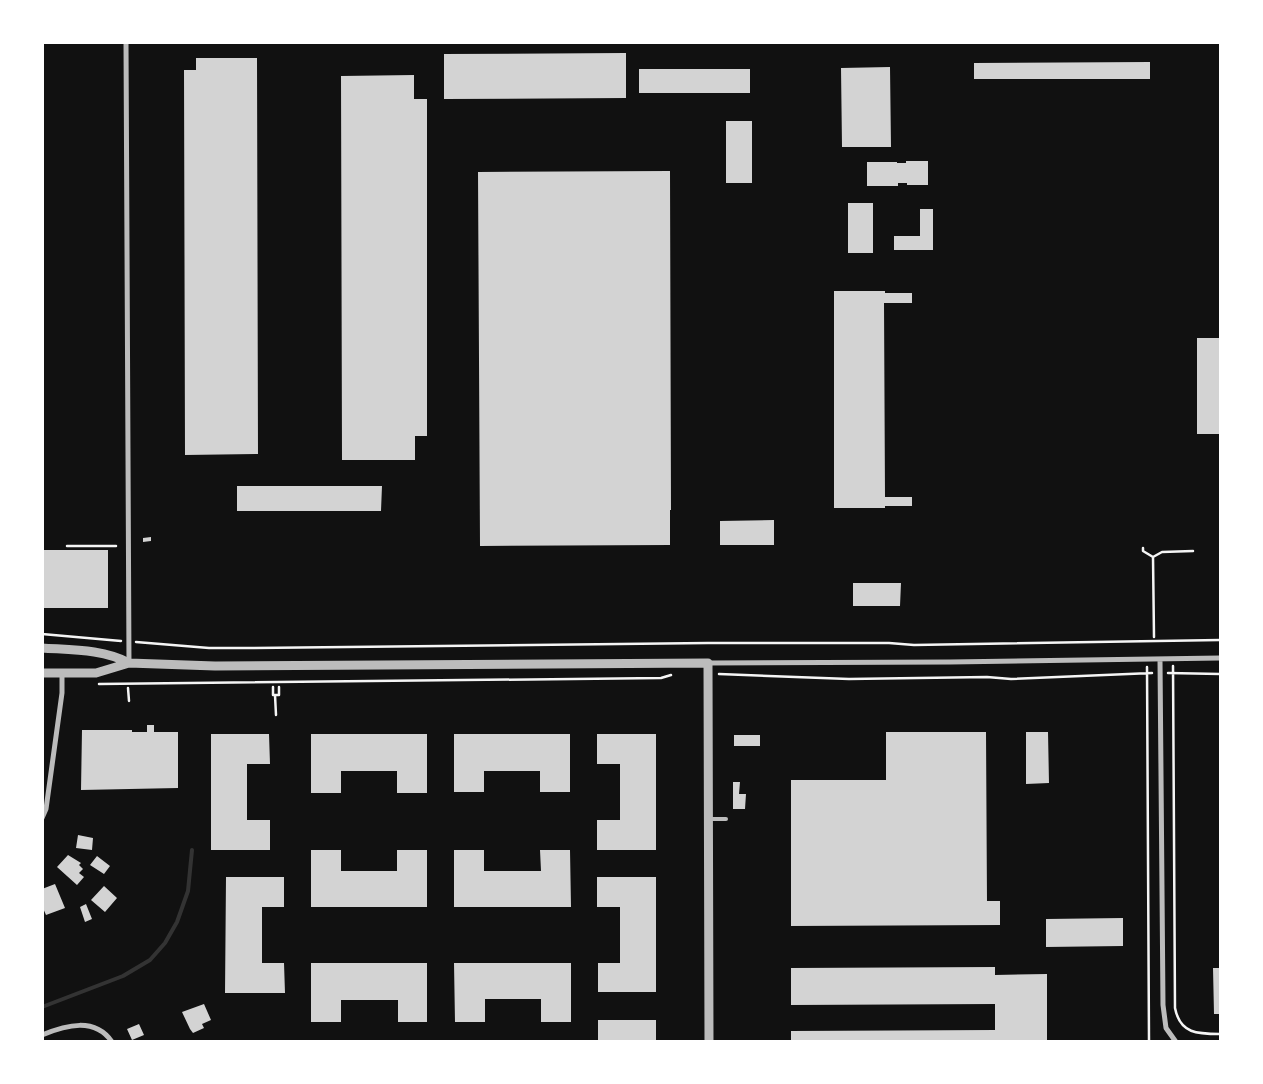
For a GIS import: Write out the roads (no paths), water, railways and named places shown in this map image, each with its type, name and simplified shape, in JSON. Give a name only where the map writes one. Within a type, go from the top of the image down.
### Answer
[{"type":"street","points":[[126,42],[129,663]]},
{"type":"street","points":[[42,648],[96,652],[118,657],[129,663]]},
{"type":"street","points":[[42,673],[96,673],[129,663],[234,666],[1160,660],[1220,658]]},
{"type":"street","points":[[1160,660],[1163,1005],[1166,1028],[1176,1042]]},
{"type":"street","points":[[708,662],[709,1042]]},
{"type":"street","points":[[42,818],[46,809],[62,688],[62,673]]},
{"type":"street","points":[[42,1035],[72,1025],[84,1025],[98,1028],[107,1034],[112,1042]]},
{"type":"lane","points":[[709,819],[726,819]]},
{"type":"waterway","points":[[42,1007],[123,976],[150,960],[165,943],[177,922],[188,891],[192,850]]}]
